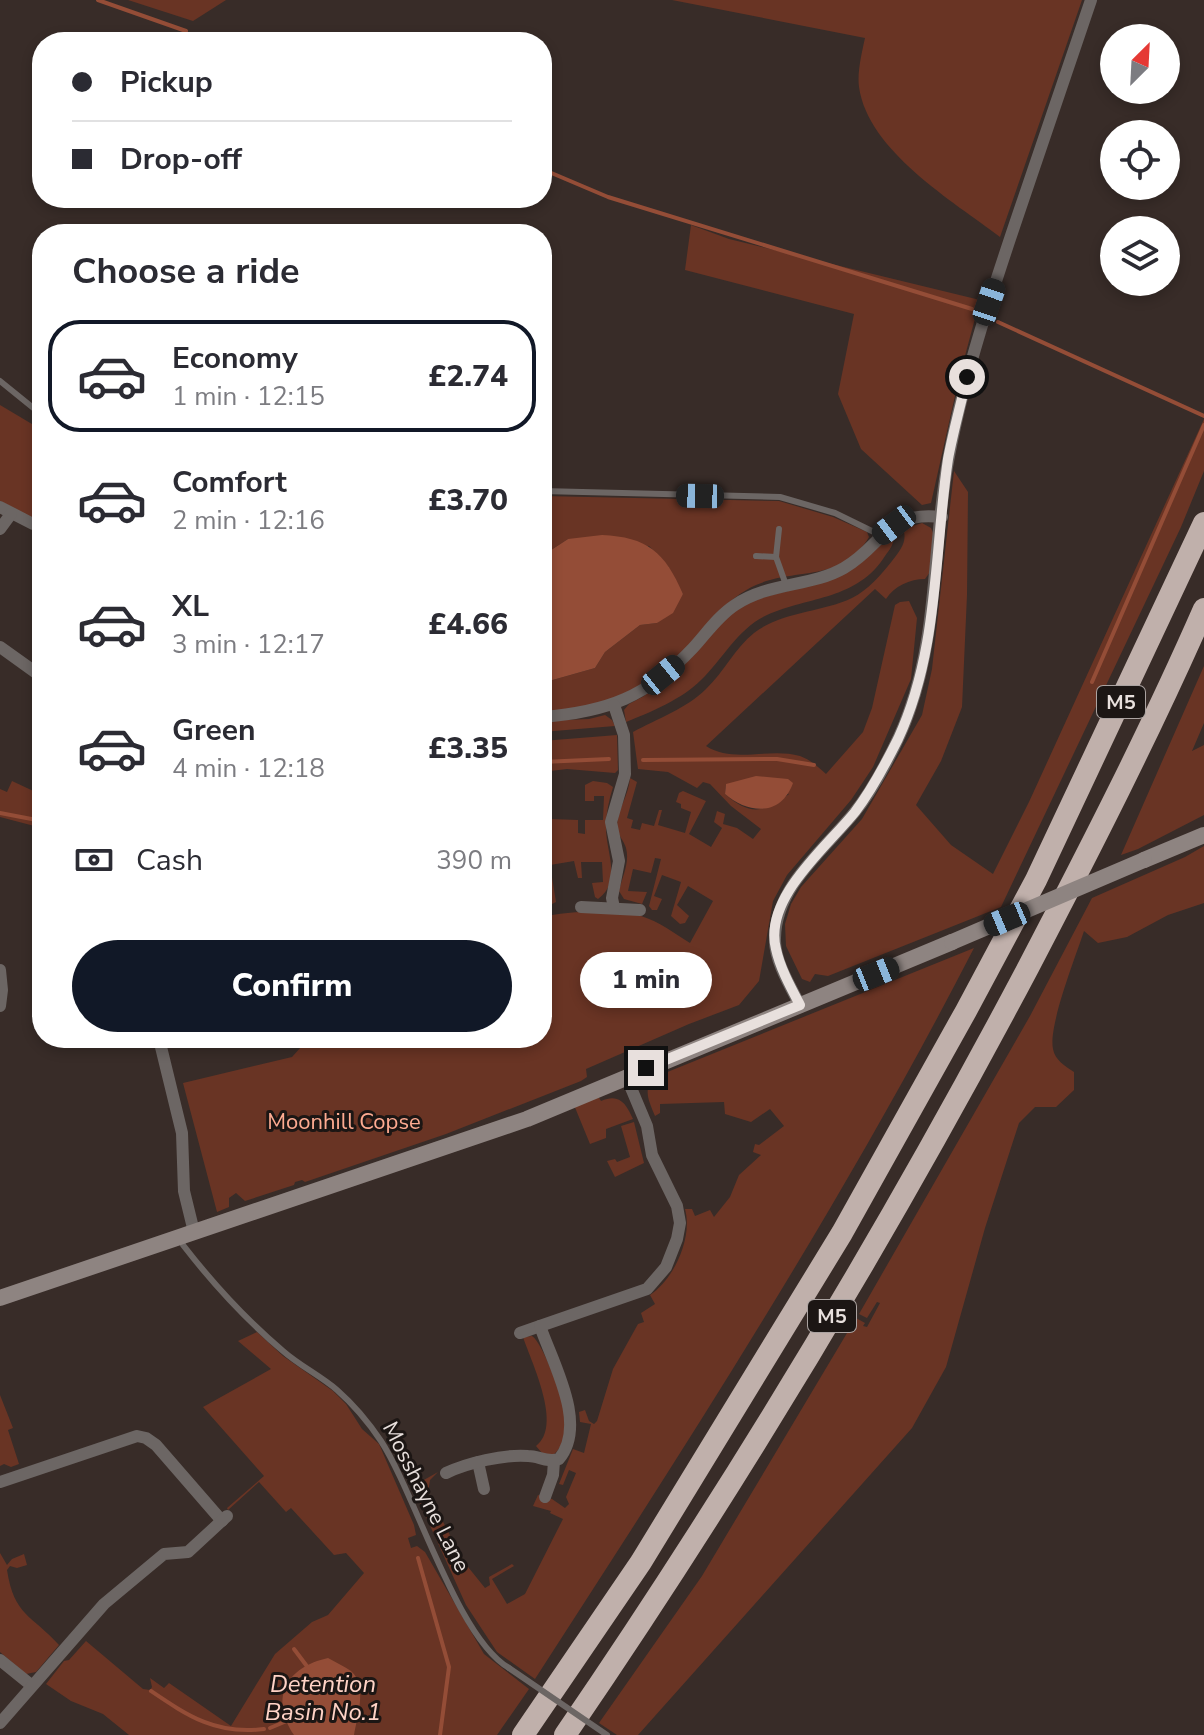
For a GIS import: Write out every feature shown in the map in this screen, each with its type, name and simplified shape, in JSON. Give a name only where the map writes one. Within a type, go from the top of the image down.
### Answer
[{"type":"highway","name":"M5","points":[[523,1735],[641,1562],[842,1233],[1036,880],[1204,523]]},
{"type":"highway","name":"M5","points":[[565,1735],[670,1580],[804,1364],[932,1143],[1077,874],[1204,609]]},
{"type":"main road","points":[[0,1298],[527,1119],[1204,835]]},
{"type":"street","points":[[800,1005],[775,948],[777,920],[785,898],[796,881],[856,810],[896,742],[908,715],[923,661],[935,594],[948,458],[967,377],[993,289],[1091,0]]},
{"type":"street","points":[[0,529],[6,510],[32,523]]},
{"type":"street","points":[[552,716],[587,713],[639,693],[679,662],[735,605],[763,591],[835,573],[860,557],[880,535],[902,520],[942,517]]},
{"type":"street","points":[[0,647],[32,670]]},
{"type":"street","points":[[614,705],[624,735],[625,774],[611,822],[619,861],[612,898],[614,908]]},
{"type":"street","points":[[581,907],[640,910]]},
{"type":"street","points":[[0,970],[0,1006]]},
{"type":"street","points":[[161,1048],[182,1133],[188,1235]]},
{"type":"street","points":[[520,1333],[647,1289],[660,1275],[673,1250],[679,1229],[679,1214],[652,1155],[647,1126],[626,1076]]},
{"type":"street","points":[[540,1326],[572,1420],[567,1444],[562,1455],[554,1461],[553,1475],[545,1497]]},
{"type":"street","points":[[0,1482],[137,1436],[156,1445],[225,1518],[188,1552],[164,1554],[104,1604],[0,1723]]},
{"type":"street","points":[[446,1473],[478,1462],[527,1455],[554,1461]]},
{"type":"street","points":[[478,1462],[484,1489]]},
{"type":"street","points":[[0,1660],[31,1685]]},
{"type":"lane","points":[[0,381],[32,407]]},
{"type":"lane","points":[[552,491],[780,497],[835,513],[880,535]]},
{"type":"lane","points":[[779,529],[776,557],[786,585]]},
{"type":"lane","points":[[756,556],[776,557]]},
{"type":"lane","name":"Mosshayne Lane","points":[[188,1235],[183,1245],[219,1292],[284,1352],[338,1390],[383,1443],[462,1608],[488,1649],[509,1668],[607,1735]]},
{"type":"green space","points":[[128,0],[226,0],[193,21]]},
{"type":"green space","points":[[672,0],[1082,0],[1000,237],[937,191],[895,153],[878,132],[866,110],[859,87],[865,38]]},
{"type":"green space","points":[[691,225],[729,239],[980,300],[931,503],[922,505],[861,449],[838,394],[854,314],[685,270]]},
{"type":"green space","points":[[0,405],[32,424],[32,518],[0,501]]},
{"type":"green space","points":[[1204,419],[1204,471],[1181,527],[1001,907],[828,976],[815,974],[810,982],[802,979],[786,946],[785,924],[791,904],[801,887],[862,819],[922,715],[932,669],[954,471],[968,492],[962,707],[941,761],[916,805],[951,845],[993,874]]},
{"type":"green space","points":[[552,496],[779,501],[833,517],[867,532],[869,537],[858,552],[832,568],[772,580],[746,590],[719,612],[666,667],[627,693],[585,709],[552,712],[552,680],[595,668],[605,652],[640,625],[657,623],[683,594],[668,566],[649,546],[568,539],[552,549]]},
{"type":"green space","name":"Moonhill Copse","points":[[922,523],[931,528],[930,572],[925,579],[903,584],[886,599],[875,589],[706,746],[728,754],[800,756],[826,774],[863,732],[872,708],[895,605],[909,601],[917,618],[911,679],[873,767],[851,800],[787,875],[773,901],[759,981],[739,1005],[586,1069],[587,1077],[581,1081],[446,1134],[305,1182],[295,1182],[294,1185],[245,1201],[236,1193],[229,1198],[229,1207],[217,1212],[183,1083],[292,1057],[300,1048],[552,1048],[552,915],[592,911],[641,916],[690,943],[713,901],[688,886],[677,905],[689,916],[685,923],[680,924],[671,916],[681,882],[662,875],[654,896],[662,899],[657,910],[652,910],[649,906],[661,859],[655,858],[651,873],[633,869],[628,891],[647,892],[642,904],[624,899],[619,891],[627,854],[617,829],[630,778],[637,782],[627,818],[633,820],[631,828],[640,830],[642,823],[654,826],[659,810],[662,810],[658,825],[685,833],[691,812],[676,802],[683,791],[706,801],[689,834],[711,847],[722,828],[714,822],[717,811],[725,814],[723,824],[737,828],[753,839],[761,829],[731,806],[710,784],[703,782],[697,788],[668,772],[638,769],[633,732],[698,696],[747,639],[765,626],[789,616],[840,603],[863,591],[879,577],[900,550],[905,538],[903,529]],"holes":[[[726,784],[789,794],[772,805],[757,809],[742,806],[725,794]]]},
{"type":"green space","points":[[893,534],[889,551],[861,581],[832,595],[783,609],[757,621],[739,636],[694,687],[626,722],[624,710],[629,704],[644,696],[748,601],[804,587]]},
{"type":"green space","points":[[1204,666],[1204,723],[1192,751],[1204,745],[1204,815],[1121,855]]},
{"type":"green space","points":[[605,715],[615,726],[552,731],[552,721]]},
{"type":"green space","points":[[617,735],[618,770],[615,773],[552,771],[552,740]]},
{"type":"green space","points":[[12,781],[32,790],[32,825],[0,817],[0,789],[7,792]]},
{"type":"green space","points":[[593,781],[613,787],[606,821],[610,883],[598,899],[592,883],[603,882],[602,862],[581,862],[582,878],[578,878],[574,861],[552,865],[552,819],[578,820],[578,833],[585,834],[585,820],[603,820],[604,796],[594,796],[594,801],[585,801],[585,785]]},
{"type":"green space","points":[[1204,846],[1204,903],[1168,915],[1127,937],[1098,943],[1084,931],[1069,973],[1053,1038],[1056,1056],[1074,1072],[1074,1090],[1056,1107],[1035,1107],[1019,1123],[985,1228],[946,1367],[912,1428],[638,1735],[617,1735],[599,1723],[702,1576],[856,1318],[867,1327],[880,1303],[877,1302],[867,1318],[859,1314],[1030,1016],[1092,898]]},
{"type":"green space","points":[[552,877],[556,902],[552,904]]},
{"type":"green space","points":[[974,948],[819,1228],[535,1679],[497,1652],[466,1605],[417,1497],[415,1485],[438,1472],[430,1480],[428,1493],[464,1562],[485,1588],[490,1585],[489,1577],[512,1564],[514,1566],[492,1579],[507,1604],[525,1594],[563,1519],[551,1511],[533,1506],[538,1495],[552,1499],[565,1508],[569,1504],[566,1497],[576,1473],[569,1470],[563,1485],[559,1484],[573,1449],[584,1453],[591,1424],[580,1422],[579,1412],[585,1410],[589,1421],[594,1424],[597,1421],[613,1369],[638,1324],[644,1322],[641,1313],[655,1304],[650,1295],[667,1279],[680,1257],[686,1232],[685,1209],[692,1209],[695,1216],[710,1210],[714,1217],[730,1197],[739,1175],[761,1155],[753,1152],[755,1144],[759,1145],[784,1126],[770,1109],[751,1122],[725,1114],[724,1102],[660,1104],[660,1113],[655,1116],[648,1095],[651,1082],[655,1077]]},
{"type":"green space","points":[[598,1096],[601,1101],[613,1098],[621,1101],[633,1119],[606,1129],[606,1138],[590,1144],[574,1105]]},
{"type":"green space","points":[[634,1122],[644,1163],[615,1177],[607,1161],[615,1159],[617,1162],[630,1157],[621,1126]]},
{"type":"green space","points":[[257,1332],[283,1356],[333,1391],[346,1404],[362,1429],[379,1444],[414,1525],[416,1535],[408,1538],[411,1548],[417,1546],[425,1552],[484,1654],[529,1689],[497,1735],[129,1735],[103,1714],[71,1701],[46,1684],[64,1661],[69,1660],[86,1641],[143,1689],[150,1690],[152,1687],[150,1678],[164,1688],[169,1683],[231,1726],[275,1654],[312,1622],[328,1615],[364,1573],[346,1553],[334,1555],[291,1508],[286,1512],[259,1482],[227,1508],[264,1476],[203,1407],[271,1369],[238,1341]]},
{"type":"green space","points":[[532,1336],[547,1359],[565,1413],[564,1436],[553,1455],[542,1453],[536,1446],[544,1437],[547,1424],[543,1394],[523,1337]]},
{"type":"green space","points":[[0,1395],[13,1428],[8,1430],[19,1464],[11,1467],[0,1466]]},
{"type":"green space","points":[[0,1553],[7,1565],[24,1554],[27,1565],[17,1568],[10,1566],[7,1570],[14,1597],[26,1614],[59,1645],[36,1672],[26,1674],[0,1652]]},
{"type":"water","points":[[602,535],[643,543],[669,567],[683,594],[673,613],[657,623],[640,625],[605,652],[595,668],[552,680],[552,549],[568,539]]},
{"type":"water","points":[[756,776],[788,779],[793,783],[781,802],[763,809],[744,806],[725,794],[726,784]]},
{"type":"water","name":"Detention Basin No.1","points":[[328,1658],[351,1671],[359,1685],[360,1702],[354,1735],[294,1735],[283,1708],[286,1686],[302,1668]]},
{"type":"waterway","points":[[98,0],[186,31]]},
{"type":"waterway","points":[[552,173],[608,197],[972,309]]},
{"type":"waterway","points":[[998,322],[1204,416]]},
{"type":"waterway","points":[[1092,682],[1204,425]]},
{"type":"waterway","points":[[552,762],[609,759]]},
{"type":"waterway","points":[[643,760],[777,759],[814,765]]},
{"type":"waterway","points":[[0,813],[32,819]]},
{"type":"waterway","points":[[418,1558],[449,1667],[440,1735]]},
{"type":"waterway","points":[[294,1649],[309,1669]]},
{"type":"waterway","points":[[151,1691],[203,1722],[231,1729],[264,1729]]},
{"type":"waterway","points":[[270,1728],[289,1720]]},
{"type":"route","points":[[646,1068],[800,1005],[775,948],[777,920],[785,898],[796,881],[856,810],[896,742],[908,715],[917,688],[935,594],[948,458],[967,377]]}]
